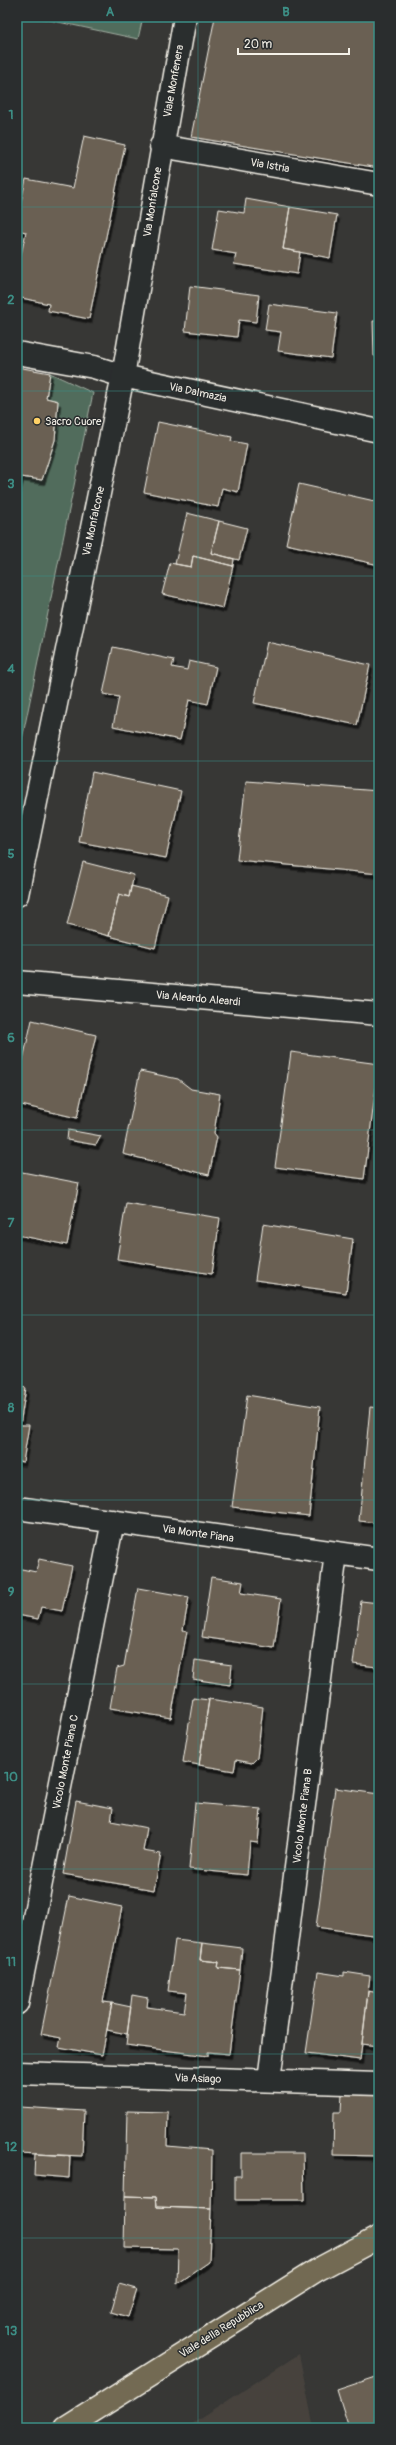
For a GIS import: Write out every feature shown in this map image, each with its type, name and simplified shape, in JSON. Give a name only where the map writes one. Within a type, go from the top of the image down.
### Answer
[{"type":"main road","name":"Viale della Repubblica","points":[[66,2428],[317,2270],[379,2237]]},
{"type":"street","name":"Viale Monfenera","points":[[161,146],[185,17]]},
{"type":"street","name":"Via Istria","points":[[161,146],[379,184]]},
{"type":"street","name":"Via Monfalcone","points":[[17,895],[123,376],[161,146]]},
{"type":"street","name":"Via Dalmazia","points":[[17,354],[94,367],[123,376],[379,430]]},
{"type":"street","name":"Via Aleardo Aleardi","points":[[17,982],[379,1014]]},
{"type":"street","name":"Via Monte Piana","points":[[17,1508],[379,1559]]},
{"type":"street","name":"Vicolo Monte Piana C","points":[[17,2003],[113,1521]]},
{"type":"street","name":"Vicolo Monte Piana B","points":[[269,2080],[336,1553]]},
{"type":"street","name":"Via Asiago","points":[[17,2073],[379,2084]]},
{"type":"shaded area","points":[[299,2354],[314,2428],[186,2428]]},
{"type":"green space","points":[[35,17],[143,17],[138,39]]},
{"type":"green space","points":[[50,373],[93,393],[17,764],[17,491],[21,477],[42,480],[55,440],[58,401],[46,398]]},
{"type":"building","points":[[215,17],[379,17],[379,168],[191,137]]},
{"type":"building","points":[[84,136],[125,145],[89,319],[48,311],[49,304],[17,297],[17,273],[26,232],[17,230],[17,220],[26,179],[73,188]]},
{"type":"building","points":[[246,199],[290,207],[283,249],[300,252],[297,274],[234,264],[236,254],[212,250],[219,209],[244,213]]},
{"type":"building","points":[[290,207],[337,215],[330,258],[283,249]]},
{"type":"building","points":[[190,286],[259,295],[256,322],[239,320],[237,337],[185,331]]},
{"type":"building","points":[[269,304],[337,313],[331,358],[278,351],[281,332],[265,330]]},
{"type":"building","points":[[373,321],[379,321],[379,356],[374,356]]},
{"type":"building","name":"Sacro Cuore","points":[[17,367],[50,373],[46,398],[58,401],[55,440],[42,480],[21,477],[17,491]]},
{"type":"building","points":[[158,422],[232,437],[231,441],[247,444],[238,492],[222,488],[218,507],[144,492]]},
{"type":"building","points":[[299,484],[379,502],[379,565],[286,544]]},
{"type":"building","points":[[187,513],[219,521],[211,553],[234,559],[233,566],[193,556],[191,567],[175,564]]},
{"type":"building","points":[[219,521],[247,528],[239,560],[211,553]]},
{"type":"building","points":[[193,556],[233,566],[223,608],[162,594],[170,563],[191,567]]},
{"type":"building","points":[[267,642],[370,665],[357,725],[254,703]]},
{"type":"building","points":[[113,647],[174,660],[172,667],[187,670],[189,661],[216,667],[208,704],[189,700],[180,740],[113,726],[119,697],[103,694]]},
{"type":"building","points":[[92,772],[181,791],[166,858],[79,842]]},
{"type":"building","points":[[246,781],[379,791],[379,874],[237,860]]},
{"type":"building","points":[[83,862],[134,875],[129,897],[119,894],[109,936],[67,925]]},
{"type":"building","points":[[131,886],[168,895],[155,948],[109,936],[119,894],[129,897]]},
{"type":"building","points":[[32,1020],[96,1035],[77,1118],[17,1104],[17,1086]]},
{"type":"building","points":[[291,1052],[379,1064],[364,1179],[275,1167]]},
{"type":"building","points":[[140,1071],[178,1079],[191,1089],[220,1094],[214,1133],[217,1137],[209,1175],[123,1154]]},
{"type":"building","points":[[68,1130],[101,1136],[96,1145],[67,1140]]},
{"type":"building","points":[[17,1171],[79,1183],[67,1245],[17,1235]]},
{"type":"building","points":[[126,1203],[220,1218],[212,1274],[117,1259]]},
{"type":"building","points":[[263,1224],[353,1239],[346,1293],[255,1280]]},
{"type":"building","points":[[17,1386],[26,1388],[20,1425],[29,1425],[23,1462],[17,1461]]},
{"type":"building","points":[[247,1395],[320,1407],[309,1516],[232,1507]]},
{"type":"building","points":[[370,1407],[379,1408],[379,1523],[359,1521]]},
{"type":"building","points":[[39,1559],[72,1566],[62,1611],[41,1607],[38,1619],[17,1615],[17,1568],[36,1572]]},
{"type":"building","points":[[211,1577],[243,1582],[241,1593],[281,1599],[274,1648],[202,1637]]},
{"type":"building","points":[[138,1588],[189,1597],[183,1630],[187,1631],[171,1718],[110,1708],[117,1668],[124,1666]]},
{"type":"building","points":[[361,1601],[379,1603],[379,1678],[376,1678],[377,1667],[353,1664]]},
{"type":"building","points":[[195,1660],[232,1665],[230,1685],[193,1679]]},
{"type":"building","points":[[193,1698],[209,1700],[199,1765],[183,1762]]},
{"type":"building","points":[[209,1699],[263,1707],[257,1758],[252,1763],[236,1760],[234,1771],[199,1765]]},
{"type":"building","points":[[335,1788],[379,1794],[379,1936],[316,1927]]},
{"type":"building","points":[[76,1801],[113,1808],[111,1821],[147,1828],[143,1851],[161,1854],[154,1890],[63,1874]]},
{"type":"building","points":[[195,1803],[261,1809],[258,1843],[250,1842],[247,1875],[189,1869]]},
{"type":"building","points":[[69,1896],[122,1907],[103,2002],[112,2003],[102,2055],[59,2047],[61,2038],[41,2034]]},
{"type":"building","points":[[175,1940],[202,1943],[200,1960],[219,1962],[218,1968],[240,1970],[229,2054],[208,2052],[208,2056],[126,2045],[132,1995],[148,1998],[147,2007],[184,2012],[187,1993],[168,1991]]},
{"type":"building","points":[[202,1943],[242,1948],[240,1970],[218,1968],[219,1962],[200,1960]]},
{"type":"building","points":[[318,1972],[344,1976],[344,1972],[370,1976],[360,2060],[306,2053]]},
{"type":"building","points":[[368,1991],[379,1993],[379,2046],[362,2044]]},
{"type":"building","points":[[112,2003],[131,2007],[127,2034],[107,2030]]},
{"type":"building","points":[[342,2094],[379,2094],[379,2156],[333,2155],[334,2112],[341,2112]]},
{"type":"building","points":[[20,2107],[84,2111],[82,2156],[18,2153]]},
{"type":"building","points":[[127,2111],[168,2112],[167,2146],[212,2150],[211,2209],[157,2207],[156,2197],[125,2196]]},
{"type":"building","points":[[241,2153],[303,2153],[304,2200],[235,2200],[235,2176],[241,2176]]},
{"type":"building","points":[[35,2154],[70,2156],[69,2178],[34,2175]]},
{"type":"building","points":[[125,2196],[156,2197],[157,2207],[211,2209],[209,2262],[177,2284],[178,2249],[124,2248]]},
{"type":"building","points":[[119,2284],[137,2289],[128,2317],[111,2312]]},
{"type":"building","points":[[379,2376],[379,2428],[349,2428],[337,2390]]},
{"type":"place","name":"Sacro Cuore","points":[[37,421]]}]
